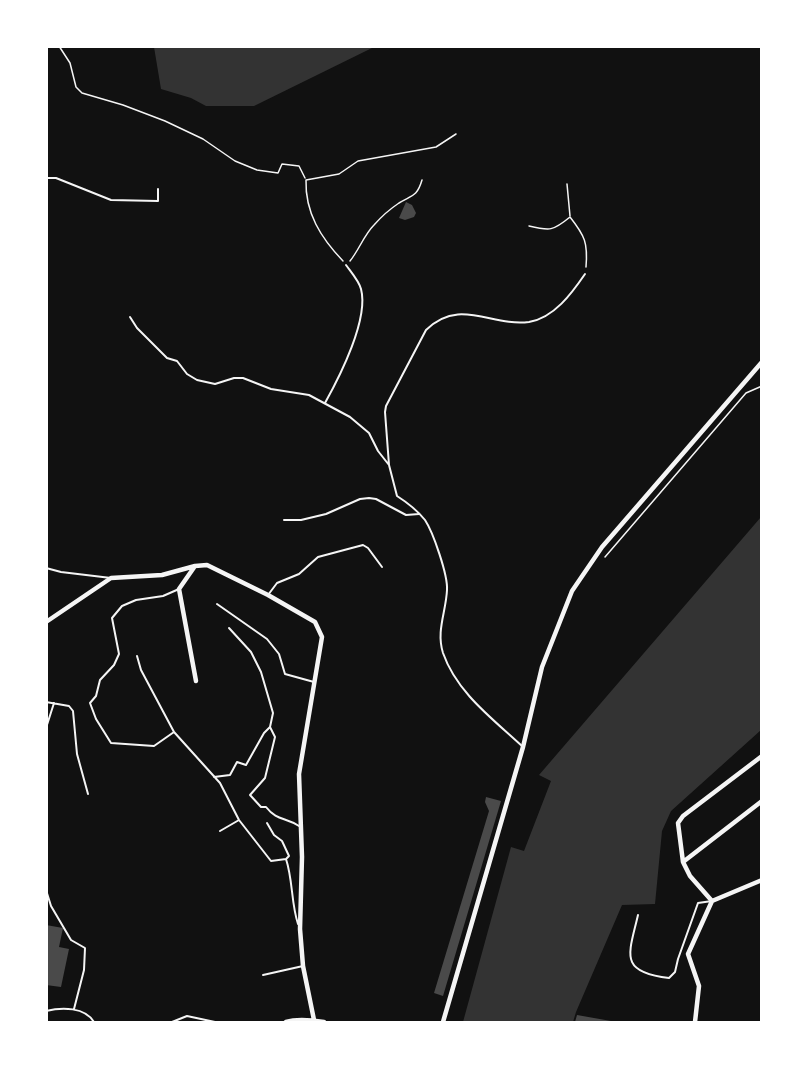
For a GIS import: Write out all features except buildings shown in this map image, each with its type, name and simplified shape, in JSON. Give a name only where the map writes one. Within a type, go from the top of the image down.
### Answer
[{"type":"street","points":[[443,1023],[523,747],[542,667],[572,591],[602,547],[762,362]]},
{"type":"street","points":[[46,622],[111,578],[162,575],[207,565],[268,595],[315,622],[322,637],[299,774],[302,828],[300,929],[303,966],[314,1020]]},
{"type":"street","points":[[195,566],[179,589],[196,681]]},
{"type":"street","points":[[712,902],[690,876],[683,862],[678,823],[683,816],[762,756]]},
{"type":"street","points":[[683,862],[762,801]]},
{"type":"street","points":[[695,1023],[699,986],[688,954],[712,902],[762,880]]},
{"type":"street","points":[[290,1022],[314,1020],[324,1023]]},
{"type":"lane","points":[[46,177],[56,178],[111,200],[158,201],[158,189]]},
{"type":"lane","points":[[325,404],[354,342],[362,313],[361,288],[346,265]]},
{"type":"lane","points":[[523,747],[472,701],[460,687],[444,655],[439,637],[447,591],[447,577],[426,522],[411,505],[397,496],[389,465],[386,406],[426,330],[436,320],[452,315],[475,315],[530,322],[546,315],[569,298],[585,274]]},
{"type":"lane","points":[[130,317],[137,328],[167,358],[177,361],[187,374],[197,380],[215,384],[234,378],[243,378],[271,389],[309,395],[350,417],[369,433],[378,451],[389,465]]},
{"type":"lane","points":[[284,520],[301,520],[326,514],[360,499],[369,498],[376,499],[406,515],[419,514]]},
{"type":"lane","points":[[268,595],[277,583],[299,574],[318,556],[327,553],[363,545],[368,548],[381,567]]},
{"type":"lane","points":[[46,568],[111,578]]},
{"type":"lane","points":[[174,732],[154,746],[111,743],[96,719],[90,703],[96,696],[100,680],[114,665],[118,654],[112,618],[122,606],[136,600],[163,596],[179,589]]},
{"type":"lane","points":[[217,604],[267,639],[279,654],[285,674],[314,682]]},
{"type":"lane","points":[[214,777],[230,775],[237,762],[246,765],[264,733],[270,727],[273,713],[261,672],[251,652],[229,628]]},
{"type":"lane","points":[[137,656],[141,670],[174,732],[220,783],[239,820],[271,861],[286,859]]},
{"type":"lane","points":[[46,702],[69,706],[73,711],[77,754],[88,794]]},
{"type":"lane","points":[[46,728],[54,703]]},
{"type":"lane","points":[[270,727],[275,737],[265,778],[250,795],[261,807],[266,807],[274,817],[291,821],[302,828]]},
{"type":"lane","points":[[220,831],[239,820]]},
{"type":"lane","points":[[267,823],[274,835],[282,841],[289,856],[286,859],[291,872],[294,911],[300,929]]},
{"type":"lane","points":[[46,890],[51,906],[71,940],[85,948],[84,970],[74,1009]]},
{"type":"lane","points":[[638,915],[629,953],[634,967],[652,976],[669,978],[675,972],[698,903],[712,902]]},
{"type":"lane","points":[[263,975],[303,966]]},
{"type":"lane","points":[[46,1011],[74,1009],[91,1018],[94,1023]]},
{"type":"lane","points":[[172,1023],[187,1016],[215,1023]]},
{"type":"path","points":[[58,46],[70,63],[76,87],[82,93],[123,105],[165,122],[203,140],[235,161],[257,170],[278,173],[282,164],[299,166],[306,180],[308,210],[323,238],[346,265],[357,252],[372,226],[402,201],[411,198],[419,190],[422,180]]},
{"type":"path","points":[[306,180],[339,174],[358,161],[436,147],[456,134]]},
{"type":"path","points":[[567,184],[570,217],[582,233],[587,252],[585,274]]},
{"type":"path","points":[[529,226],[547,230],[558,228],[570,217]]},
{"type":"path","points":[[602,560],[746,393],[762,386]]},
{"type":"shaded area","points":[[154,46],[374,47],[254,106],[206,106],[191,98],[161,89]]},
{"type":"shaded area","points":[[761,517],[761,730],[671,811],[662,831],[655,904],[622,905],[573,1022],[463,1022],[511,847],[524,851],[551,781],[539,775]]}]
